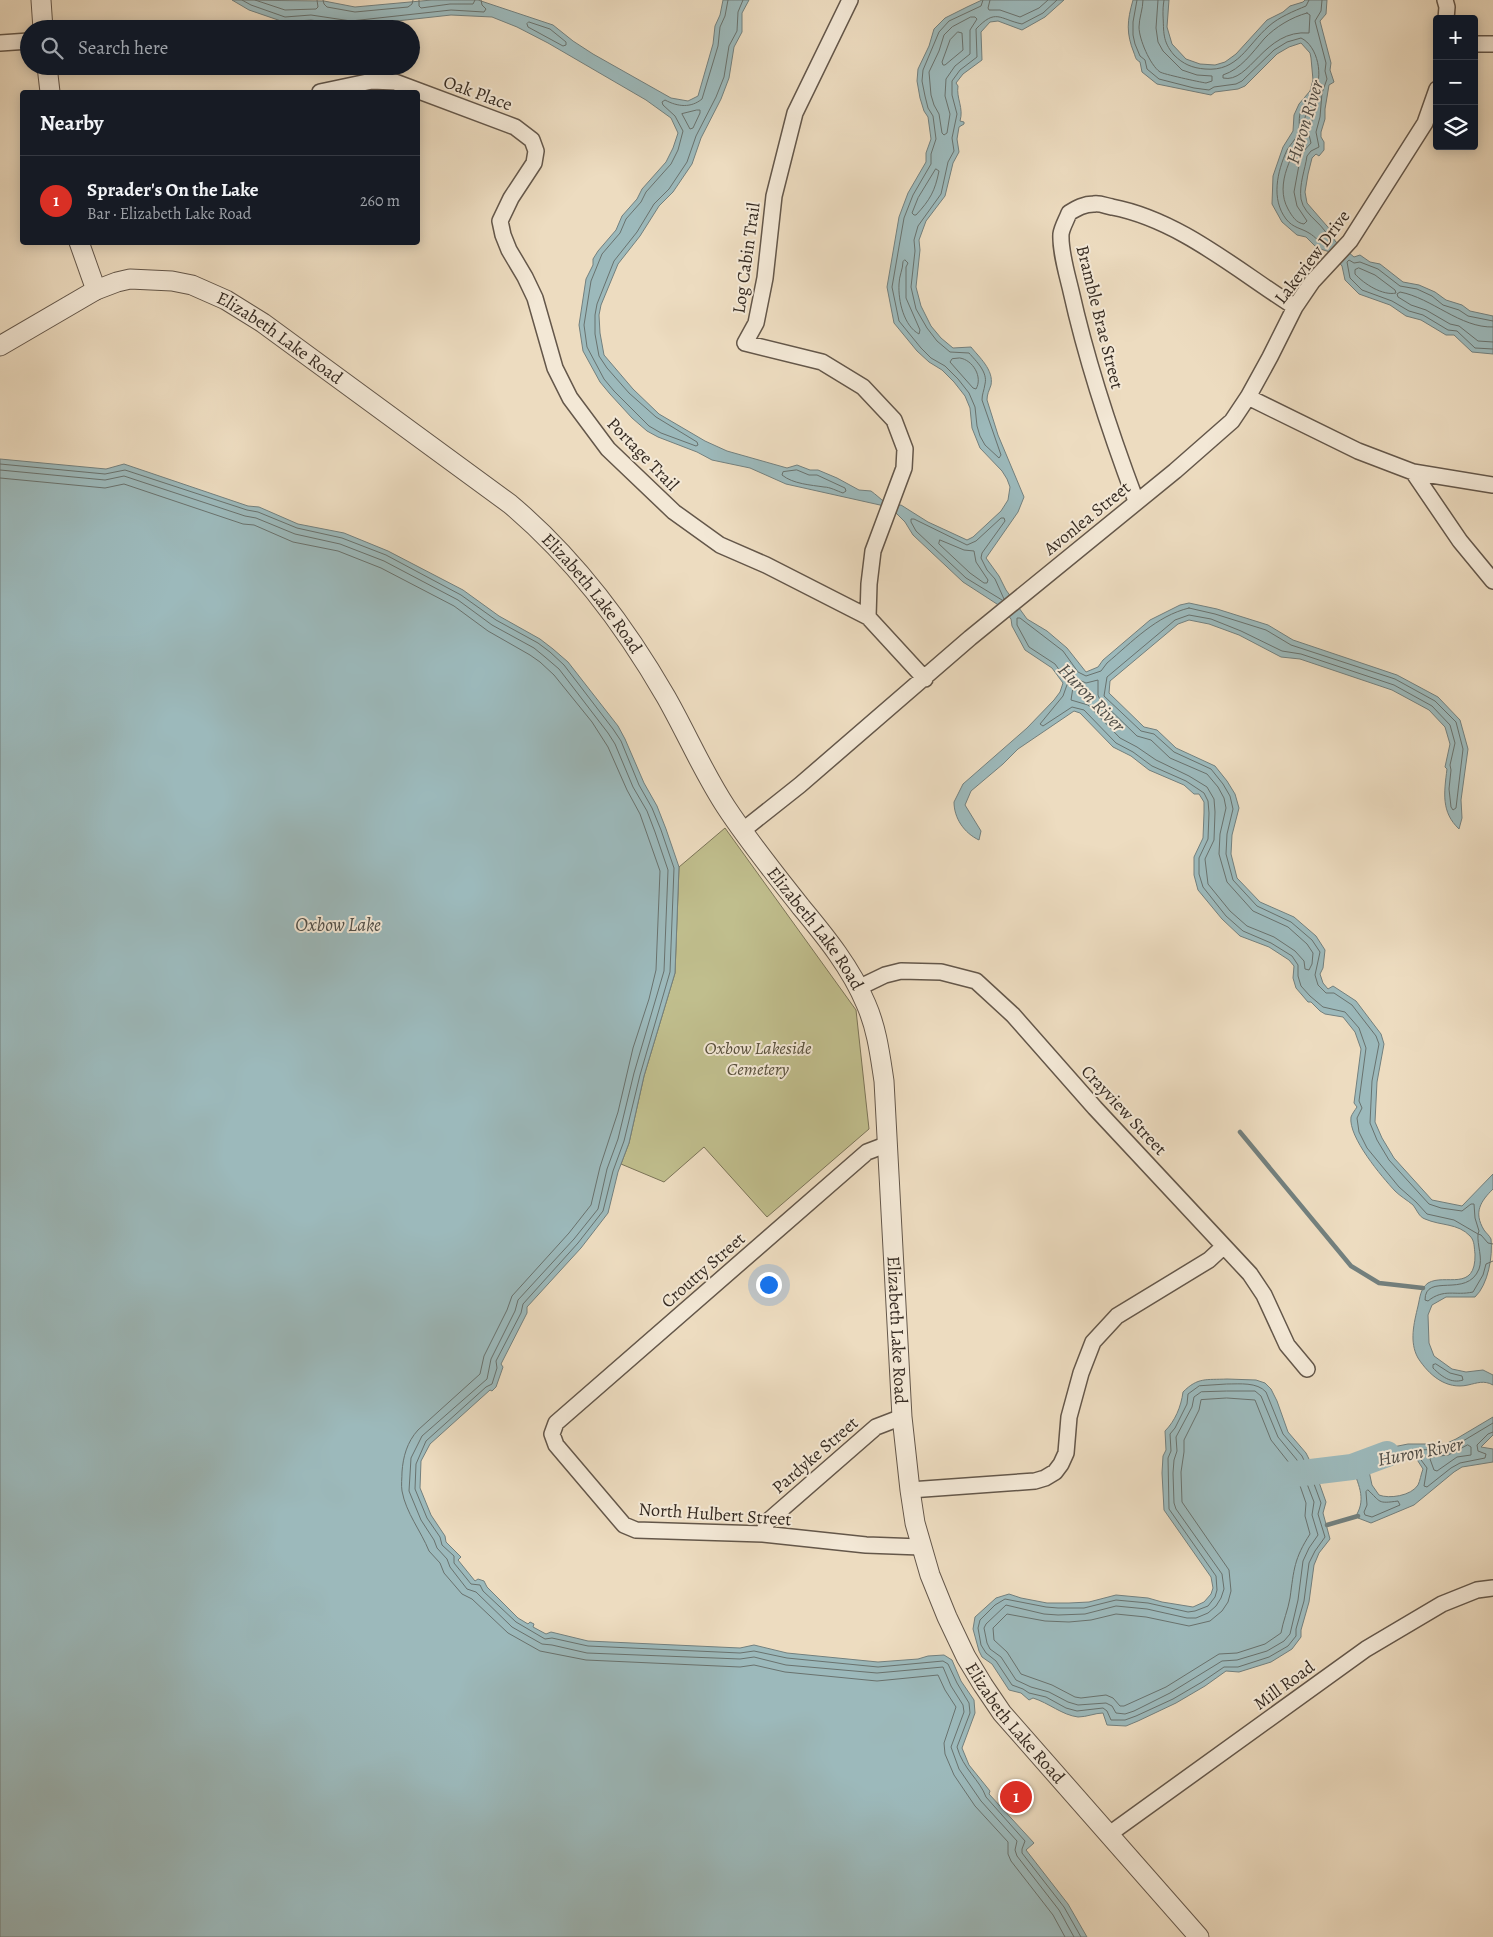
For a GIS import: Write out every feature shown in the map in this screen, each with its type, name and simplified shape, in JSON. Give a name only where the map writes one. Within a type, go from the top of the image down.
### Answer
[{"type":"street","points":[[41,0],[42,20]]},
{"type":"street","name":"Log Cabin Trail","points":[[850,0],[795,113],[774,196],[764,278],[756,323],[745,344],[822,362],[863,387],[894,420],[905,449],[904,468],[873,550],[868,617]]},
{"type":"street","points":[[1445,0],[1446,15]]},
{"type":"street","points":[[0,43],[20,42]]},
{"type":"street","points":[[1478,44],[1493,44]]},
{"type":"street","points":[[48,75],[50,90]]},
{"type":"street","name":"Oak Place","points":[[329,90],[372,81],[394,82],[416,90]]},
{"type":"street","name":"Oak Place","points":[[420,92],[515,127],[532,140]]},
{"type":"street","name":"Lakeview Drive","points":[[1248,397],[1294,307],[1312,282],[1350,241],[1425,123],[1433,100]]},
{"type":"street","name":"Portage Trail","points":[[532,140],[536,151],[534,163],[511,198],[500,221],[502,235],[535,298],[555,368],[570,398],[608,450],[674,512],[720,545],[766,565],[868,617]]},
{"type":"street","name":"Bramble Brae Street","points":[[1136,501],[1090,369],[1074,307],[1065,263],[1062,234],[1069,213],[1082,206],[1095,204],[1127,210],[1159,222],[1234,265],[1264,288],[1294,307]]},
{"type":"street","points":[[80,245],[96,290]]},
{"type":"street","name":"Elizabeth Lake Road","points":[[0,346],[96,290],[117,282],[145,279],[184,283],[216,294],[263,323],[516,509],[540,530],[571,564],[615,619],[660,687],[716,790],[742,831],[835,950],[858,988],[876,1032],[884,1081],[902,1417],[910,1490],[921,1546],[930,1575],[947,1617],[982,1685],[1016,1730],[1199,1937]]},
{"type":"street","points":[[1248,397],[1358,451],[1413,472],[1493,485]]},
{"type":"street","name":"Avonlea Street","points":[[742,831],[800,785],[1136,501],[1175,471],[1232,421],[1248,397]]},
{"type":"street","points":[[1413,472],[1460,541],[1493,581]]},
{"type":"street","points":[[868,617],[925,679]]},
{"type":"street","name":"Crayview Street","points":[[858,988],[885,975],[901,971],[941,972],[976,981],[1012,1015],[1255,1281],[1264,1295],[1287,1345],[1307,1369]]},
{"type":"street","name":"Croutty Street","points":[[552,1434],[556,1423],[867,1152],[888,1144]]},
{"type":"street","points":[[910,1490],[1035,1482],[1055,1472],[1062,1464],[1066,1453],[1069,1418],[1081,1373],[1093,1342],[1117,1316],[1209,1260],[1223,1247]]},
{"type":"street","name":"Pardyke Street","points":[[763,1534],[767,1522],[876,1427],[902,1417]]},
{"type":"street","name":"North Hulbert Street","points":[[552,1434],[556,1445],[624,1525],[636,1530],[763,1534],[866,1545],[921,1546]]},
{"type":"street","name":"Mill Road","points":[[1108,1835],[1366,1649],[1442,1604],[1477,1590],[1493,1588]]},
{"type":"green space","name":"Oxbow Lakeside Cemetery","points":[[725,828],[856,1010],[869,1129],[767,1217],[704,1147],[664,1182],[621,1164],[629,1143],[644,1076],[675,973],[679,867]]},
{"type":"water","points":[[232,0],[324,1],[355,7],[432,0],[478,0],[553,25],[593,54],[671,98],[688,101],[698,96],[723,0],[749,0],[742,13],[742,32],[734,47],[729,78],[721,99],[701,138],[692,164],[673,192],[659,206],[640,236],[618,264],[601,305],[599,315],[600,333],[604,355],[633,389],[659,414],[705,441],[727,451],[787,468],[797,465],[810,470],[818,470],[859,490],[871,491],[888,504],[901,505],[928,522],[967,540],[973,537],[1001,511],[1008,500],[1010,487],[1002,471],[980,448],[972,428],[970,408],[965,396],[942,370],[917,351],[894,323],[887,287],[899,217],[908,193],[926,162],[926,153],[931,139],[928,117],[920,98],[917,81],[918,69],[929,46],[934,29],[945,18],[967,7],[982,0],[1064,0],[1045,17],[1022,30],[998,21],[990,22],[981,32],[982,60],[963,74],[956,83],[961,112],[960,121],[964,122],[959,127],[957,139],[959,152],[953,163],[945,196],[926,221],[919,240],[920,250],[916,287],[921,306],[931,326],[941,338],[953,348],[971,347],[988,369],[991,385],[987,400],[998,435],[1024,497],[1018,512],[986,558],[1027,619],[1047,631],[1067,648],[1086,672],[1098,667],[1103,660],[1150,620],[1180,605],[1189,603],[1217,609],[1268,625],[1293,640],[1397,675],[1438,697],[1460,720],[1468,749],[1461,800],[1462,818],[1459,829],[1449,816],[1445,802],[1447,769],[1445,767],[1450,744],[1445,727],[1429,710],[1392,690],[1300,659],[1281,657],[1239,635],[1209,624],[1189,620],[1178,624],[1110,681],[1109,693],[1144,727],[1157,730],[1176,748],[1215,766],[1227,781],[1235,794],[1239,808],[1232,835],[1231,854],[1237,878],[1260,902],[1294,917],[1316,936],[1325,950],[1323,968],[1320,974],[1323,983],[1328,989],[1333,986],[1356,1001],[1381,1034],[1384,1044],[1377,1082],[1375,1122],[1394,1158],[1432,1200],[1462,1206],[1493,1174],[1493,1189],[1482,1202],[1479,1212],[1481,1224],[1491,1239],[1489,1270],[1480,1292],[1475,1297],[1446,1297],[1432,1305],[1428,1315],[1429,1343],[1434,1356],[1452,1369],[1466,1372],[1483,1370],[1493,1375],[1493,1385],[1484,1382],[1460,1386],[1445,1383],[1427,1370],[1415,1352],[1413,1332],[1420,1297],[1425,1285],[1435,1280],[1465,1278],[1470,1274],[1474,1266],[1473,1240],[1460,1229],[1421,1217],[1413,1205],[1389,1185],[1360,1146],[1351,1125],[1351,1117],[1357,1107],[1354,1103],[1361,1049],[1355,1032],[1343,1017],[1325,1014],[1311,1002],[1308,1002],[1296,988],[1293,978],[1294,966],[1289,960],[1269,947],[1240,936],[1222,919],[1198,890],[1194,875],[1194,857],[1203,838],[1204,813],[1204,802],[1199,794],[1194,794],[1184,785],[1149,770],[1131,756],[1113,747],[1080,713],[1074,711],[1018,749],[971,791],[965,805],[981,831],[979,840],[974,837],[964,829],[958,819],[954,802],[963,784],[1027,728],[1060,692],[1063,683],[1052,668],[1025,650],[1012,626],[1011,619],[1000,606],[963,582],[913,535],[905,522],[893,510],[880,505],[786,484],[750,468],[712,460],[658,437],[647,431],[632,418],[600,382],[583,351],[579,325],[586,279],[598,251],[616,230],[622,216],[637,199],[642,189],[666,162],[678,133],[671,118],[646,100],[548,43],[492,17],[451,15],[406,20],[278,20],[249,10]]},
{"type":"water","points":[[1133,0],[1169,0],[1167,27],[1172,44],[1186,59],[1200,64],[1215,65],[1225,62],[1236,54],[1267,20],[1290,6],[1305,0],[1327,0],[1326,14],[1320,21],[1334,82],[1329,85],[1325,119],[1321,132],[1324,150],[1319,156],[1316,154],[1312,158],[1308,174],[1305,192],[1307,203],[1333,233],[1335,241],[1354,257],[1360,255],[1370,262],[1380,264],[1403,282],[1419,285],[1435,292],[1446,300],[1462,305],[1470,311],[1493,316],[1493,354],[1472,352],[1454,335],[1446,335],[1421,320],[1406,316],[1390,305],[1359,294],[1345,280],[1342,266],[1330,252],[1317,248],[1306,237],[1297,235],[1282,222],[1272,204],[1273,176],[1283,147],[1293,131],[1294,115],[1299,104],[1310,91],[1313,80],[1310,53],[1301,43],[1277,54],[1245,86],[1238,89],[1215,92],[1211,95],[1157,84],[1142,72],[1140,62],[1137,60],[1131,46],[1128,27]]},
{"type":"water","name":"Oxbow Lake","points":[[0,459],[106,469],[124,464],[248,506],[259,507],[298,524],[344,533],[388,551],[463,590],[499,616],[540,639],[568,662],[618,726],[644,783],[657,806],[679,867],[675,973],[644,1076],[629,1143],[618,1172],[608,1213],[581,1248],[527,1307],[527,1313],[501,1364],[503,1367],[496,1387],[492,1391],[490,1390],[430,1444],[421,1461],[420,1488],[431,1515],[445,1536],[446,1542],[461,1557],[458,1560],[475,1581],[478,1579],[484,1581],[487,1587],[518,1618],[528,1624],[530,1622],[534,1624],[533,1627],[546,1634],[551,1632],[588,1641],[740,1648],[754,1645],[787,1653],[878,1662],[944,1655],[952,1660],[961,1681],[974,1700],[975,1713],[962,1748],[969,1765],[990,1791],[989,1794],[1034,1843],[1026,1850],[1068,1904],[1087,1937],[0,1937]]},
{"type":"water","points":[[1227,1379],[1256,1380],[1265,1383],[1271,1389],[1288,1432],[1306,1453],[1315,1471],[1326,1502],[1323,1513],[1330,1539],[1319,1553],[1314,1565],[1309,1602],[1301,1630],[1301,1637],[1292,1649],[1271,1662],[1239,1672],[1226,1671],[1176,1703],[1126,1726],[1107,1725],[1103,1713],[1081,1717],[1072,1716],[1039,1700],[1033,1698],[1029,1700],[1021,1693],[1009,1690],[992,1664],[982,1657],[973,1629],[975,1617],[996,1598],[1009,1594],[1047,1603],[1069,1603],[1089,1602],[1116,1595],[1148,1598],[1193,1607],[1204,1602],[1211,1594],[1213,1588],[1211,1577],[1164,1510],[1163,1456],[1166,1450],[1165,1431],[1177,1413],[1183,1392],[1198,1382]]},
{"type":"water","points":[[1493,1417],[1493,1435],[1481,1447],[1493,1449],[1493,1462],[1462,1467],[1414,1505],[1371,1523],[1358,1518],[1357,1514],[1360,1508],[1361,1496],[1357,1479],[1350,1465],[1368,1452],[1408,1444],[1445,1444]],"holes":[[[1416,1458],[1423,1469],[1415,1489],[1400,1496],[1388,1497],[1379,1495],[1372,1485],[1369,1471],[1383,1461]]]},
{"type":"waterway","points":[[1240,1132],[1351,1266],[1379,1283],[1423,1288]]},
{"type":"waterway","name":"Huron River","points":[[1278,1476],[1352,1467],[1387,1454]]},
{"type":"waterway","points":[[1327,1525],[1358,1516]]},
{"type":"place","name":"Sprader's On the Lake","points":[[1016,1797]]}]
